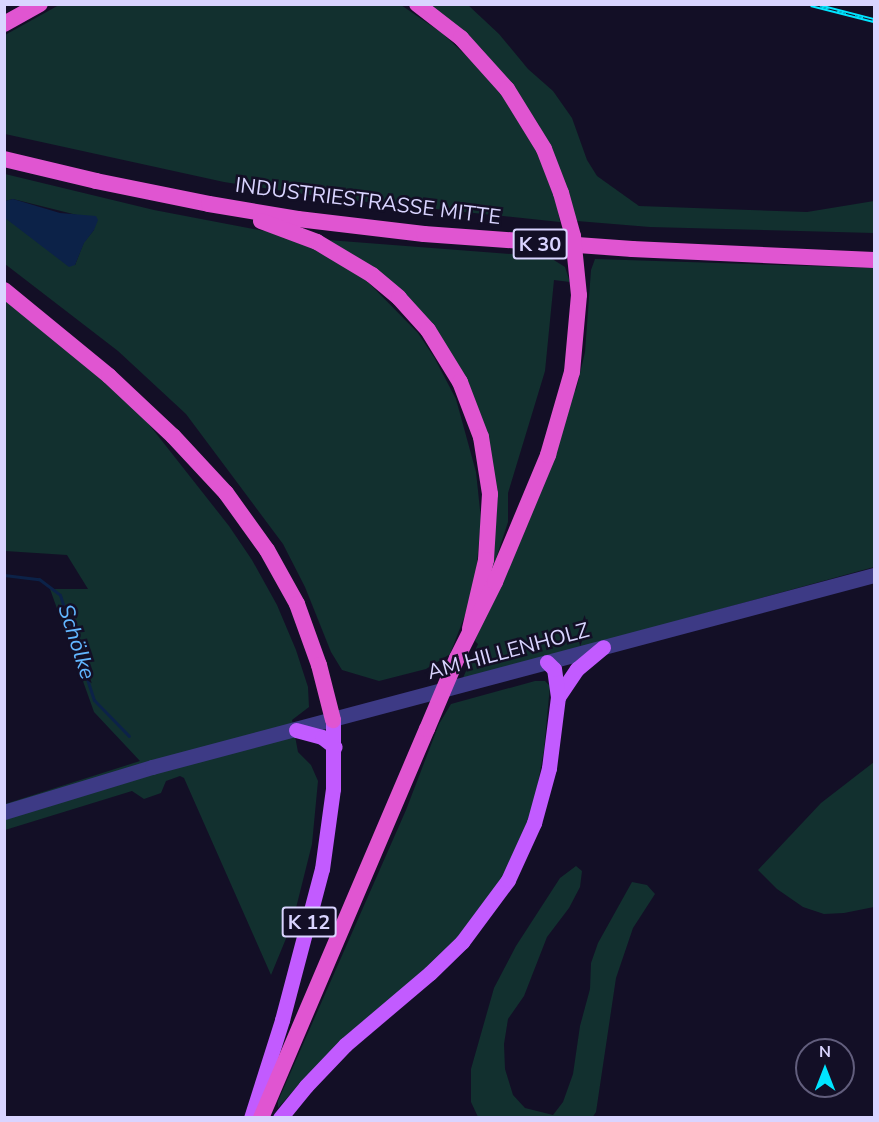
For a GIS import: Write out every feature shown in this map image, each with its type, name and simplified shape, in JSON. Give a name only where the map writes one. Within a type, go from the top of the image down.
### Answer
[{"type":"highway","points":[[4,24],[40,4]]},
{"type":"highway","points":[[261,1118],[427,729],[470,630],[495,582],[548,455],[572,372],[579,295],[573,236],[561,193],[533,128],[507,89],[460,38],[417,4]]},
{"type":"highway","name":"INDUSTRIESTRASSE MITTE","points":[[4,159],[208,204],[298,219],[424,234],[575,246],[874,260]]},
{"type":"highway","points":[[208,204],[300,235],[358,264],[406,305],[446,356],[460,382],[475,419],[485,456],[490,494],[489,538],[484,576],[470,630]]},
{"type":"highway","points":[[4,290],[109,376],[173,436],[226,493],[267,550],[297,604],[319,665],[333,720]]},
{"type":"main road","points":[[558,697],[578,669],[603,647]]},
{"type":"main road","points":[[280,1118],[306,1086],[345,1045],[446,958],[496,899],[518,861],[543,795],[558,697],[554,669],[547,662]]},
{"type":"main road","name":"K 12","points":[[251,1118],[282,1020],[322,869],[331,809],[335,747],[333,720]]},
{"type":"main road","points":[[296,730],[322,737],[335,747]]},
{"type":"street","name":"AM HILLENHOLZ","points":[[4,812],[152,767],[874,575]]},
{"type":"green space","points":[[59,5],[401,5],[442,33],[492,80],[533,140],[557,205],[560,222],[329,198],[224,182],[5,134],[5,35]]},
{"type":"green space","points":[[429,5],[468,5],[499,34],[528,69],[553,91],[572,118],[587,160],[597,176],[639,206],[807,212],[874,201],[874,233],[650,227],[577,221],[539,125],[526,105],[481,48]]},
{"type":"green space","points":[[5,174],[154,210],[275,233],[321,251],[364,278],[418,333],[434,357],[456,399],[476,472],[481,519],[476,574],[467,610],[450,654],[426,669],[379,681],[342,670],[331,652],[305,587],[283,544],[186,414],[118,351],[5,264],[5,218],[75,265],[84,242],[94,230],[81,216],[13,199],[5,201]]},
{"type":"green space","points":[[328,240],[549,257],[565,267],[570,282],[554,280],[545,371],[508,493],[508,522],[489,580],[497,512],[457,364]]},
{"type":"green space","points":[[595,259],[874,268],[874,567],[462,680],[478,644],[475,641],[480,627],[573,391],[576,390],[585,352],[591,270]]},
{"type":"green space","points":[[4,294],[140,413],[229,526],[252,560],[277,605],[296,650],[308,687],[309,707],[292,720],[298,752],[311,765],[318,781],[312,844],[292,924],[271,975],[184,778],[180,776],[166,781],[161,793],[144,799],[132,791],[5,830],[5,804],[140,761],[94,712],[50,589],[88,589],[67,555],[5,551]]},
{"type":"green space","points":[[535,681],[545,681],[550,686],[544,750],[535,800],[512,863],[459,940],[301,1082],[278,1108],[278,1101],[406,810],[439,724],[451,704]]},
{"type":"green space","points":[[874,762],[874,907],[824,914],[803,907],[777,889],[758,870],[821,803]]},
{"type":"green space","points":[[576,866],[582,871],[580,887],[569,908],[547,937],[524,996],[508,1019],[504,1044],[505,1069],[513,1095],[525,1108],[553,1115],[563,1102],[573,1074],[580,1026],[590,989],[591,963],[598,943],[632,882],[647,885],[655,894],[633,928],[616,978],[596,1112],[592,1118],[478,1117],[471,1102],[471,1069],[494,988],[516,946],[560,878]]},
{"type":"water","points":[[13,199],[60,213],[96,216],[98,220],[94,230],[84,243],[75,265],[69,267],[5,218],[5,201]]},
{"type":"waterway","name":"Schölke","points":[[4,575],[39,579],[60,595],[94,700],[129,736]]},
{"type":"railway","points":[[811,4],[874,20]]}]
